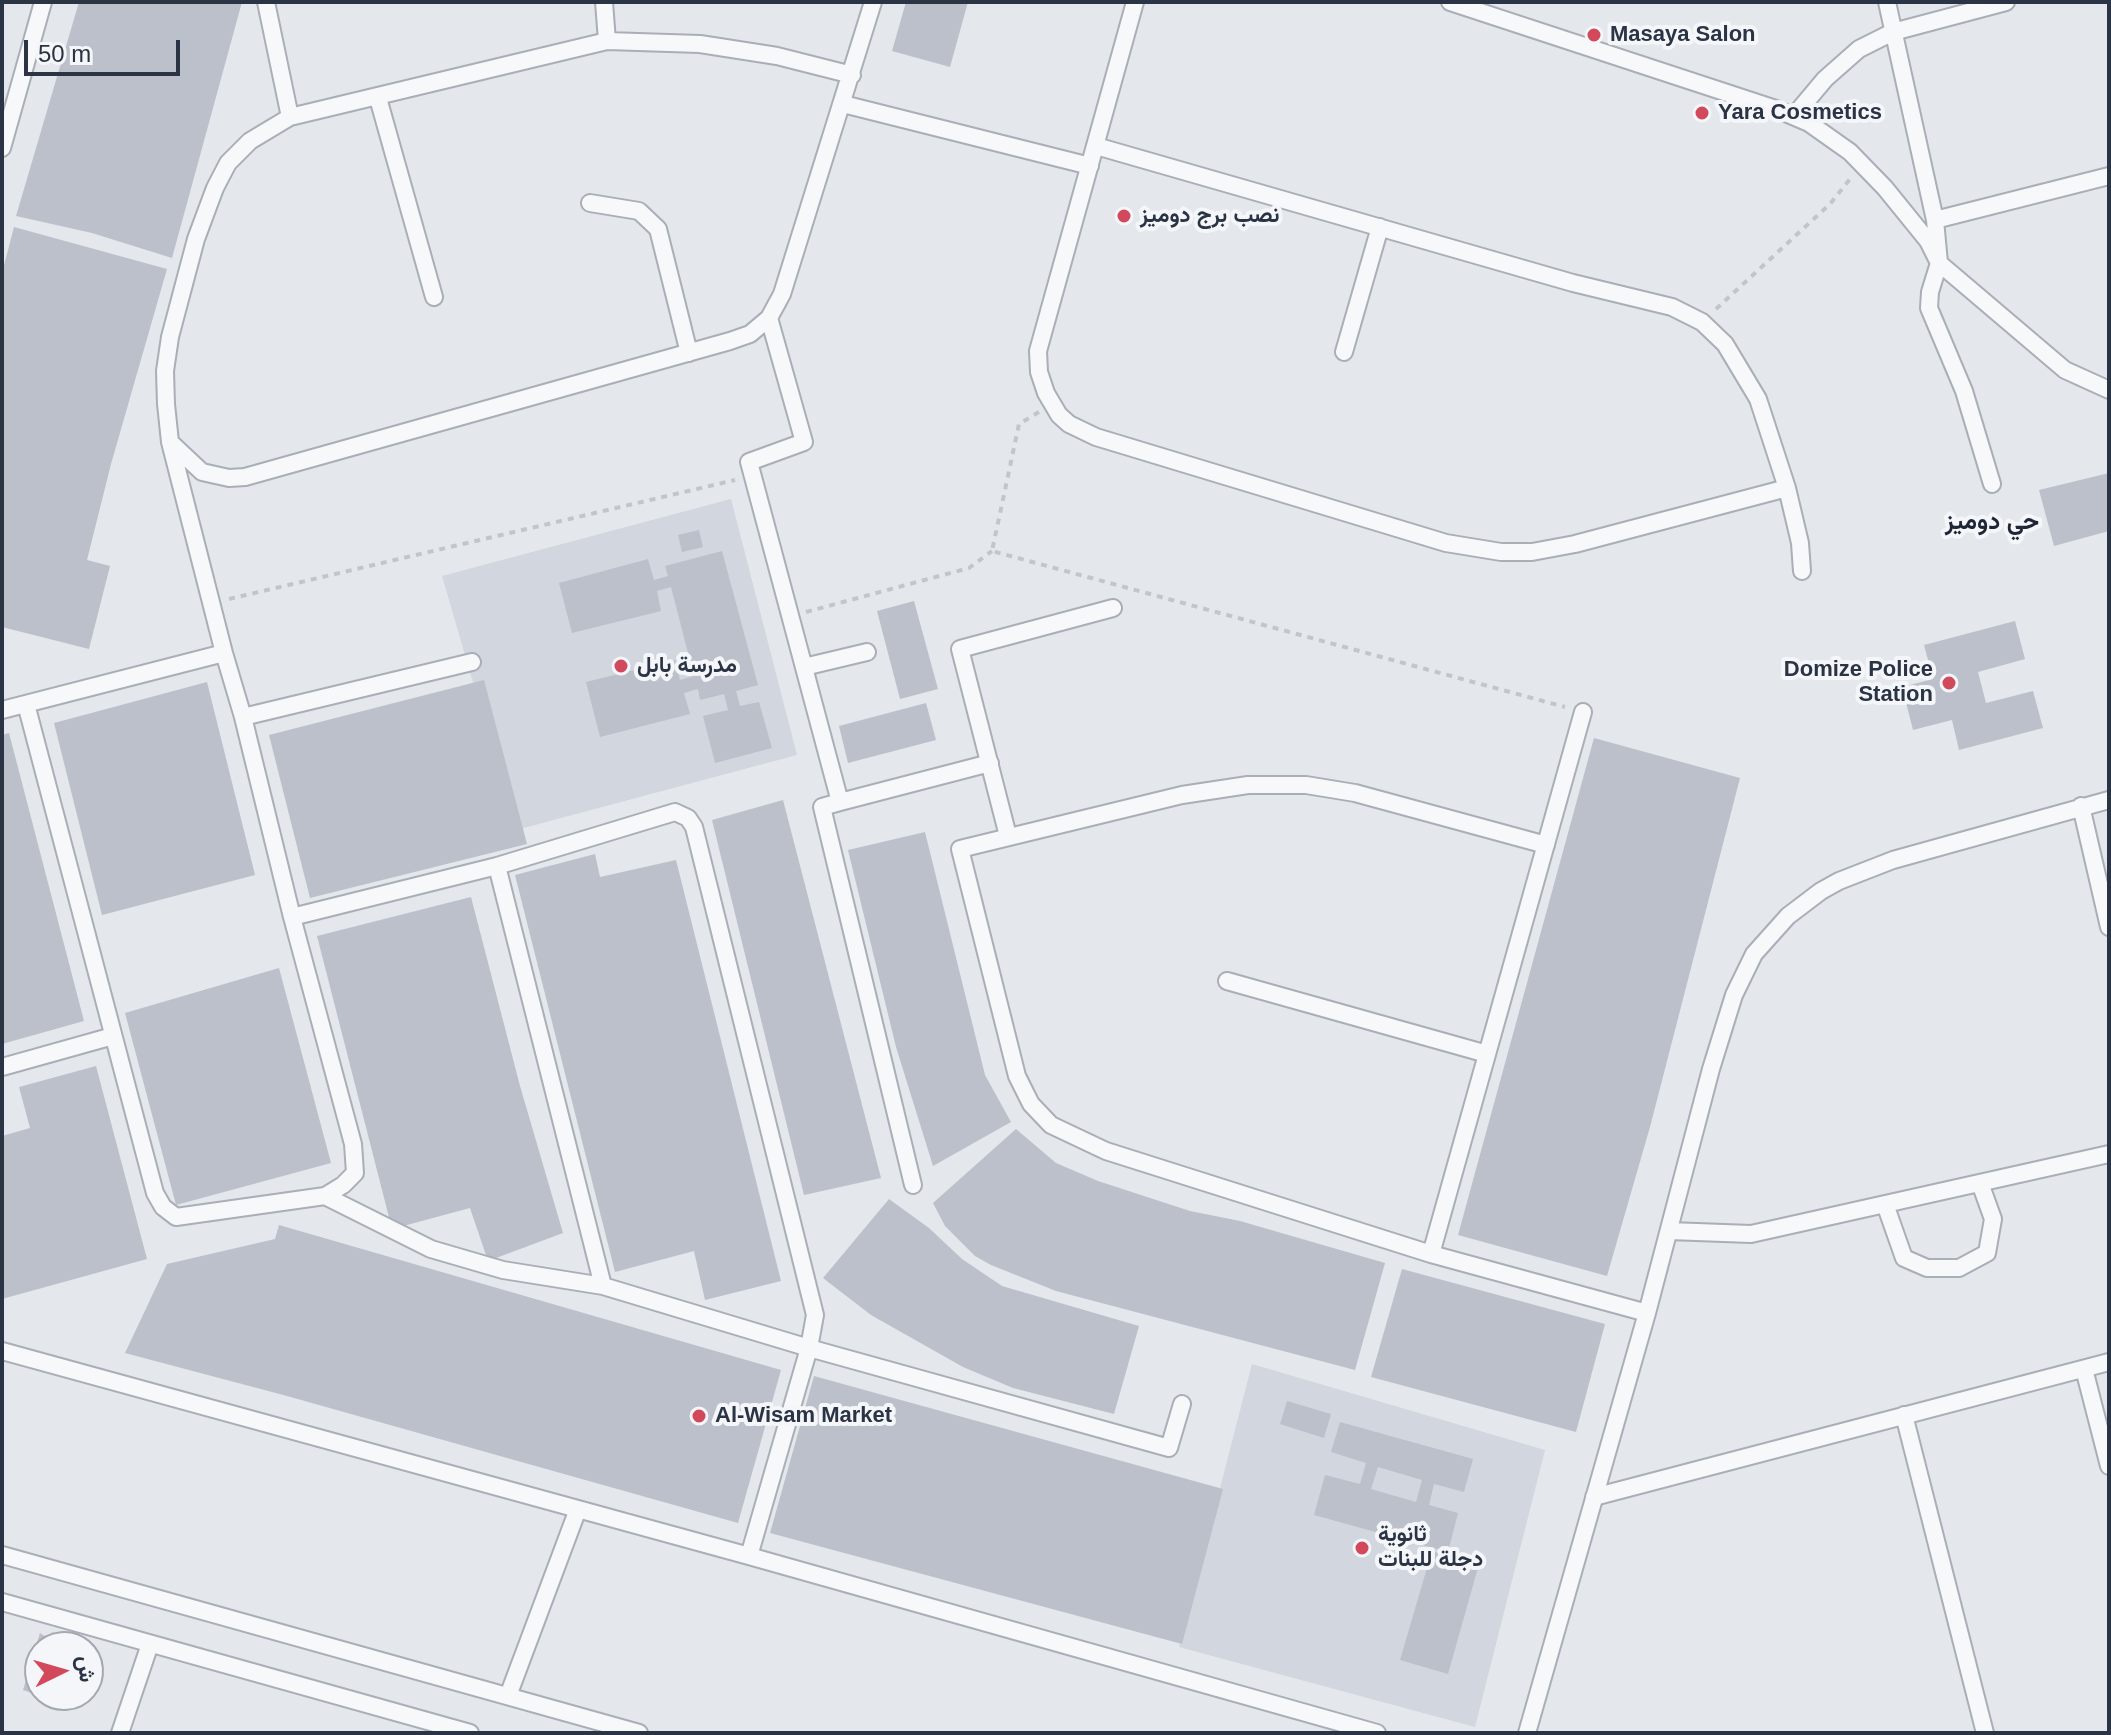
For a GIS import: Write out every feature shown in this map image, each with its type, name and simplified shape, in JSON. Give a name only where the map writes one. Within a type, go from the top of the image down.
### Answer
[{"type":"street","points":[[2,148],[43,2]]},
{"type":"street","points":[[266,2],[290,117]]},
{"type":"street","points":[[604,2],[607,41]]},
{"type":"street","points":[[170,442],[202,472],[229,478],[245,477],[750,334],[769,318],[782,294],[873,2]]},
{"type":"street","points":[[1135,2],[1038,351],[1041,382],[1052,404],[1069,424],[1096,437],[1446,543],[1501,552],[1532,552],[1575,544],[1787,488]]},
{"type":"street","points":[[1450,2],[1480,6],[1794,116],[1830,136],[1862,164],[1908,214],[1928,241],[1939,263],[2065,370],[2109,390]]},
{"type":"street","points":[[1887,2],[1935,220],[1939,263],[1930,292],[1929,308],[1964,391],[1992,484]]},
{"type":"street","points":[[1794,116],[1843,62],[1859,49],[1893,32],[2006,2]]},
{"type":"street","points":[[26,704],[155,1193],[163,1207],[176,1217],[325,1196],[343,1185],[355,1173],[353,1144],[170,442],[165,371],[170,337],[196,239],[215,188],[228,163],[250,141],[290,117],[607,41],[700,44],[777,56],[852,75]]},
{"type":"street","points":[[378,98],[434,297]]},
{"type":"street","points":[[843,104],[1090,166]]},
{"type":"street","points":[[1096,146],[1573,283],[1672,307],[1702,322],[1725,344],[1758,399],[1787,488],[1800,543],[1802,571]]},
{"type":"street","points":[[1935,220],[2109,176]]},
{"type":"street","points":[[590,203],[639,211],[658,229],[689,353]]},
{"type":"street","points":[[1344,352],[1380,227]]},
{"type":"street","points":[[769,318],[804,442],[749,462],[840,802]]},
{"type":"street","points":[[1008,836],[960,649],[1113,608]]},
{"type":"street","points":[[804,667],[867,652]]},
{"type":"street","points":[[2,710],[224,653]]},
{"type":"street","points":[[243,717],[472,662]]},
{"type":"street","points":[[1431,1254],[1583,712]]},
{"type":"street","points":[[913,1185],[822,807],[990,763]]},
{"type":"street","points":[[1546,845],[1355,793],[1306,785],[1248,785],[1182,795],[960,849],[1017,1076],[1031,1104],[1051,1125],[1106,1151],[1431,1254],[1647,1313]]},
{"type":"street","points":[[1527,1733],[1647,1313],[1727,1017],[1754,954],[1773,931],[1821,891],[1865,870],[2109,800]]},
{"type":"street","points":[[2081,806],[2109,927]]},
{"type":"street","points":[[292,917],[497,866],[675,812],[688,818],[694,827],[815,1315],[809,1348],[749,1556]]},
{"type":"street","points":[[497,866],[603,1286]]},
{"type":"street","points":[[1227,981],[1487,1054]]},
{"type":"street","points":[[2,1067],[113,1036]]},
{"type":"street","points":[[1669,1231],[1751,1234],[2109,1154]]},
{"type":"street","points":[[1885,1204],[1904,1258],[1927,1268],[1959,1268],[1987,1253],[1993,1219],[1980,1183]]},
{"type":"street","points":[[325,1196],[431,1249],[503,1270],[603,1286],[809,1348],[1169,1448],[1182,1404]]},
{"type":"street","points":[[2,1351],[749,1556],[1377,1733]]},
{"type":"street","points":[[1594,1497],[2109,1362]]},
{"type":"street","points":[[2084,1369],[2109,1466]]},
{"type":"street","points":[[1904,1415],[1985,1733]]},
{"type":"street","points":[[508,1696],[578,1509]]},
{"type":"street","points":[[2,1555],[639,1733]]},
{"type":"street","points":[[2,1602],[470,1733]]},
{"type":"street","points":[[120,1733],[150,1644]]},
{"type":"path","points":[[1702,322],[1830,204],[1862,164]]},
{"type":"path","points":[[790,617],[969,568],[992,551],[1019,424],[1052,404]]},
{"type":"path","points":[[211,603],[753,476]]},
{"type":"path","points":[[992,551],[1583,712]]},
{"type":"shaded area","name":"مدرسة بابل","points":[[731,499],[797,755],[516,830],[442,576]]},
{"type":"shaded area","name":"ثانوية دجلة للبنات","points":[[1252,1364],[1545,1450],[1475,1727],[1179,1647]]},
{"type":"building","points":[[79,2],[242,2],[172,258],[92,233],[16,216]]},
{"type":"building","points":[[906,2],[968,2],[950,67],[892,51]]},
{"type":"building","points":[[14,227],[167,269],[87,560],[110,566],[89,649],[2,627],[2,273]]},
{"type":"building","points":[[2109,473],[2109,531],[2054,546],[2039,490]]},
{"type":"building","points":[[699,530],[703,547],[682,552],[678,535]]},
{"type":"building","points":[[722,551],[758,685],[736,691],[740,706],[759,702],[772,748],[715,763],[703,716],[728,710],[724,694],[700,700],[698,689],[684,693],[690,714],[600,737],[586,682],[675,660],[680,680],[694,676],[671,587],[657,591],[661,611],[572,633],[559,583],[648,559],[654,580],[668,576],[665,566]]},
{"type":"building","points":[[914,601],[938,689],[900,699],[877,611]]},
{"type":"building","name":"Domize Police Station","points":[[2015,621],[2025,659],[1978,672],[1986,703],[2033,691],[2043,728],[1959,750],[1952,720],[1913,730],[1902,687],[1933,679],[1924,645]]},
{"type":"building","points":[[484,680],[527,844],[310,898],[269,735]]},
{"type":"building","points":[[207,682],[255,875],[102,915],[54,723]]},
{"type":"building","points":[[926,703],[936,740],[848,763],[839,726]]},
{"type":"building","points":[[9,733],[84,1021],[2,1044],[2,735]]},
{"type":"building","points":[[1594,738],[1740,778],[1650,1127],[1607,1276],[1458,1235]]},
{"type":"building","points":[[783,800],[881,1178],[804,1195],[712,820]]},
{"type":"building","points":[[925,832],[985,1075],[1011,1122],[933,1166],[896,1047],[848,850]]},
{"type":"building","points":[[595,854],[600,877],[676,860],[781,1281],[705,1300],[694,1251],[615,1272],[515,875]]},
{"type":"building","points":[[471,897],[520,1086],[563,1233],[488,1261],[470,1208],[392,1229],[317,936]]},
{"type":"building","points":[[279,968],[331,1163],[176,1205],[125,1013]]},
{"type":"building","points":[[96,1066],[147,1259],[2,1299],[2,1136],[30,1128],[19,1087]]},
{"type":"building","points":[[1016,1129],[1056,1163],[1098,1181],[1190,1211],[1240,1221],[1385,1263],[1355,1370],[1056,1291],[975,1256],[945,1226],[933,1203]]},
{"type":"building","points":[[889,1199],[929,1228],[962,1259],[1002,1286],[1139,1326],[1114,1414],[1013,1388],[963,1367],[871,1315],[823,1278]]},
{"type":"building","points":[[279,1225],[781,1370],[738,1523],[125,1353],[167,1264],[275,1239]]},
{"type":"building","points":[[1402,1269],[1605,1324],[1576,1432],[1371,1377]]},
{"type":"building","points":[[814,1376],[1223,1489],[1182,1644],[770,1533]]},
{"type":"building","points":[[1287,1401],[1331,1414],[1324,1438],[1280,1424]]},
{"type":"building","points":[[1340,1422],[1473,1459],[1464,1492],[1434,1484],[1429,1505],[1458,1513],[1448,1552],[1314,1515],[1325,1475],[1360,1484],[1366,1463],[1331,1452]],"holes":[[[1378,1467],[1422,1480],[1416,1502],[1371,1489]]]},
{"type":"building","points":[[1432,1551],[1479,1564],[1448,1674],[1400,1660]]},
{"type":"place","name":"Masaya Salon","points":[[1594,35]]},
{"type":"place","name":"Yara Cosmetics","points":[[1702,113]]},
{"type":"place","name":"نصب برج دوميز","points":[[1124,216]]},
{"type":"place","name":"مدرسة بابل","points":[[621,666]]},
{"type":"place","name":"Domize Police Station","points":[[1949,683]]},
{"type":"place","name":"Al-Wisam Market","points":[[699,1416]]},
{"type":"place","name":"ثانوية دجلة للبنات","points":[[1362,1548]]},
{"type":"district","name":"حي دوميز","points":[[1992,522]]}]
